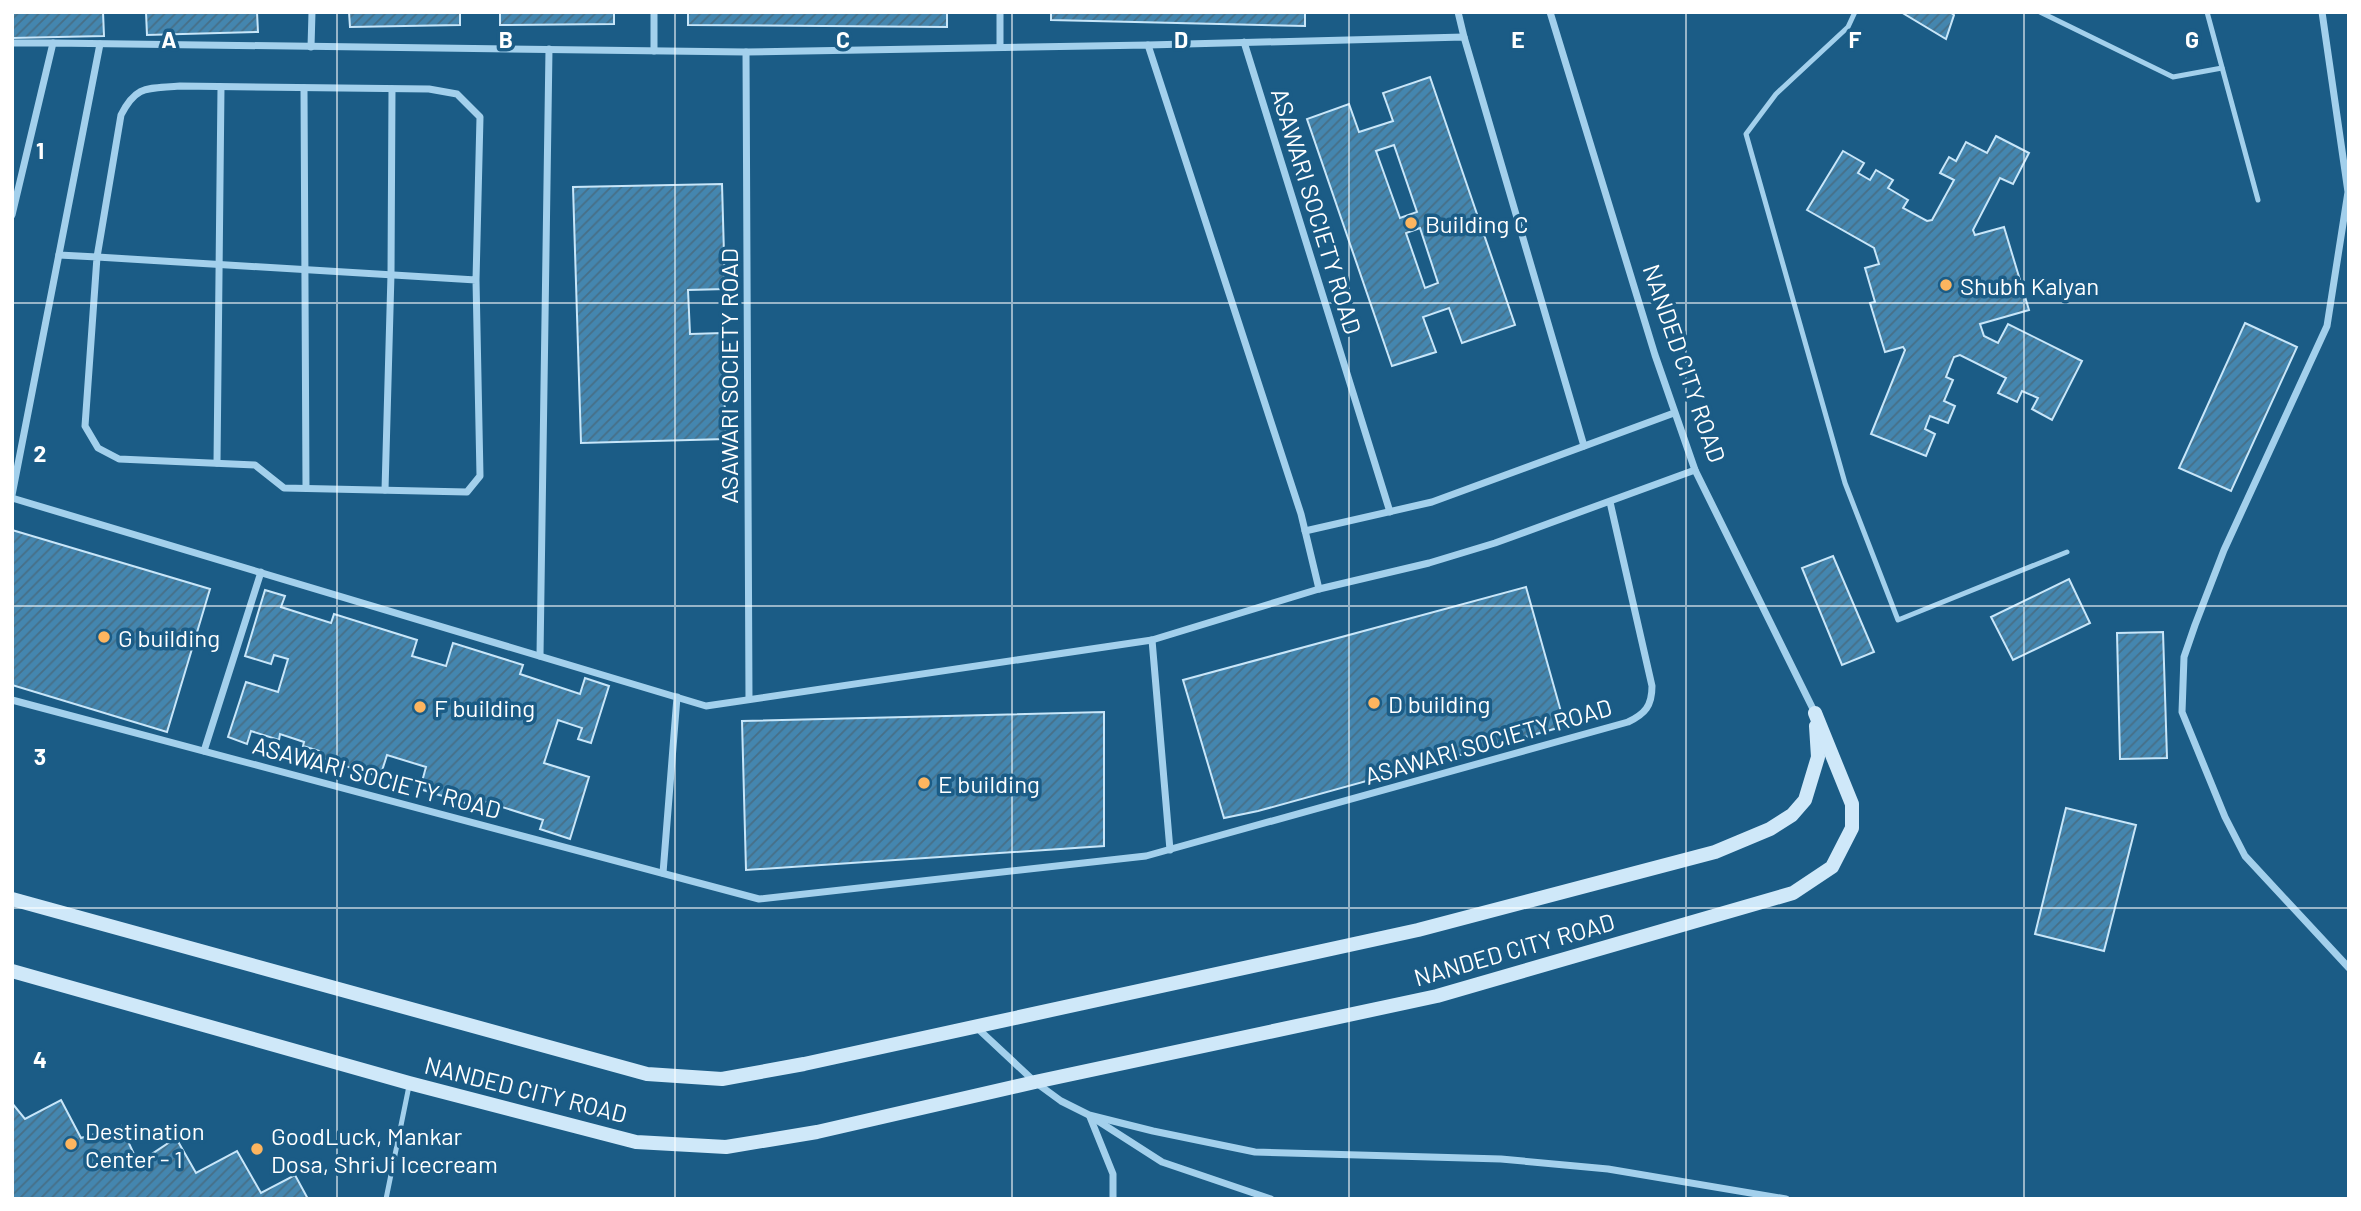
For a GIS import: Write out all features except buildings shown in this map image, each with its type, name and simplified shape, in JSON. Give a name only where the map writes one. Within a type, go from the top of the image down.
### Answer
[{"type":"street","points":[[311,47],[312,12]]},
{"type":"street","points":[[654,12],[654,51]]},
{"type":"street","points":[[999,12],[1000,47]]},
{"type":"street","points":[[1458,12],[1584,446]]},
{"type":"street","name":"NANDED CITY ROAD","points":[[12,971],[410,1083],[636,1142],[726,1147],[817,1132],[1035,1082],[1437,996],[1793,892],[1832,867],[1852,828],[1852,804],[1815,713],[1695,470],[1674,413],[1550,12]]},
{"type":"street","points":[[2322,12],[2348,192],[2327,327],[2224,550],[2195,625],[2184,657],[2182,712],[2225,817],[2245,856],[2349,968]]},
{"type":"street","points":[[12,43],[746,52],[1464,37]]},
{"type":"street","name":"ASAWARI SOCIETY ROAD","points":[[1244,42],[1390,512]]},
{"type":"street","points":[[12,215],[53,43]]},
{"type":"street","points":[[100,44],[12,496],[706,706],[1152,640],[1319,589],[1495,543],[1695,470]]},
{"type":"street","points":[[1149,45],[1305,531],[1319,589]]},
{"type":"street","points":[[540,656],[549,49]]},
{"type":"street","name":"ASAWARI SOCIETY ROAD","points":[[746,52],[749,699]]},
{"type":"street","points":[[217,463],[220,87]]},
{"type":"street","points":[[304,88],[306,488]]},
{"type":"street","points":[[304,88],[429,89],[457,94],[480,117],[476,280],[480,476],[467,492],[284,488],[255,465],[119,459],[98,448],[85,426],[97,257],[121,115],[131,96],[146,89],[304,88]]},
{"type":"street","points":[[385,490],[391,274],[392,89]]},
{"type":"street","points":[[59,255],[476,280]]},
{"type":"street","points":[[1305,531],[1432,502],[1674,413]]},
{"type":"street","name":"ASAWARI SOCIETY ROAD","points":[[12,700],[759,899],[1146,856],[1628,722],[1643,715],[1652,700],[1652,686],[1610,502]]},
{"type":"street","points":[[204,751],[261,572]]},
{"type":"street","points":[[1152,640],[1170,849]]},
{"type":"street","points":[[663,873],[677,697]]},
{"type":"street","name":"NANDED CITY ROAD","points":[[12,899],[647,1074],[722,1079],[817,1062],[1418,930],[1715,852],[1770,829],[1792,815],[1805,800],[1818,757],[1815,713]]},
{"type":"street","points":[[975,1026],[1035,1082],[1061,1101],[1089,1115],[1162,1162],[1271,1199]]},
{"type":"street","points":[[1089,1115],[1113,1174],[1113,1199]]},
{"type":"street","points":[[1089,1115],[1255,1152],[1501,1159],[1608,1170],[1786,1199]]},
{"type":"lane","points":[[1856,12],[1848,27],[1776,94],[1746,134],[1845,483],[1898,620],[2067,552]]},
{"type":"lane","points":[[2040,12],[2174,77],[2222,68]]},
{"type":"lane","points":[[2207,12],[2258,201]]},
{"type":"lane","points":[[386,1199],[410,1083]]},
{"type":"place","name":"Building C","points":[[1411,223]]},
{"type":"place","name":"Shubh Kalyan","points":[[1946,285]]},
{"type":"place","name":"G building","points":[[104,637]]},
{"type":"place","name":"D building","points":[[1374,703]]},
{"type":"place","name":"F building","points":[[420,707]]},
{"type":"place","name":"E building","points":[[924,783]]},
{"type":"place","name":"Destination Center - 1","points":[[71,1144]]},
{"type":"place","name":"GoodLuck, Mankar Dosa, ShriJi Icecream","points":[[257,1149]]}]
